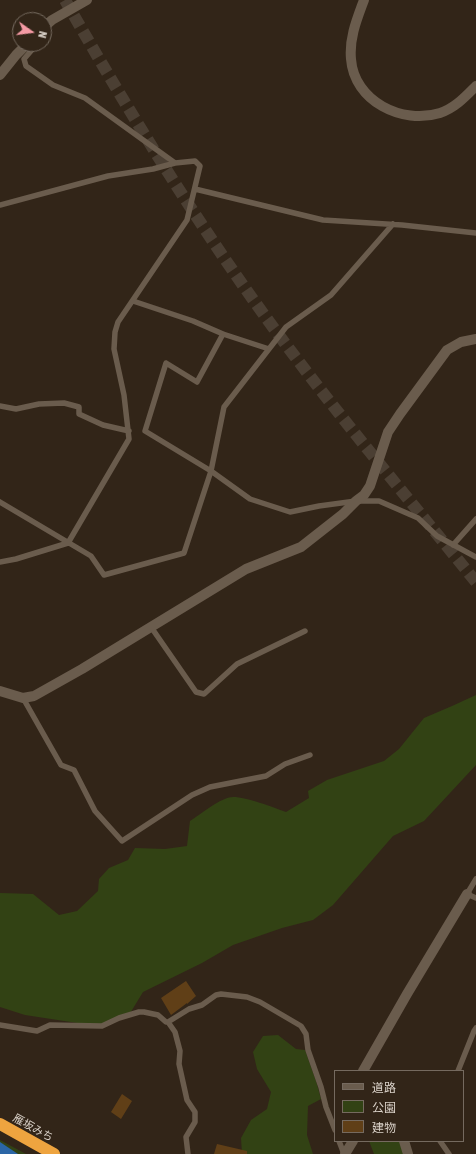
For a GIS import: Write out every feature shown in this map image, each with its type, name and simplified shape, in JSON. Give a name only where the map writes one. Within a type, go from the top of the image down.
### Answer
[{"type":"highway","name":"雁坂みち","points":[[0,1124],[54,1154]]},
{"type":"street","points":[[52,20],[87,0]]},
{"type":"street","points":[[364,0],[354,26],[351,43],[351,60],[356,78],[362,88],[377,104],[394,113],[408,116],[424,116],[440,113],[451,108],[463,100],[476,86]]},
{"type":"street","points":[[0,75],[20,52]]},
{"type":"street","points":[[0,692],[23,698],[34,696],[82,669],[246,569],[301,547],[344,514],[364,495],[370,486],[388,432],[400,414],[448,350],[461,342],[476,339]]},
{"type":"street","points":[[364,1070],[407,994],[472,896]]},
{"type":"street","points":[[345,1142],[345,1154]]},
{"type":"street","points":[[345,1154],[353,1142]]},
{"type":"street","points":[[404,1142],[408,1154]]},
{"type":"lane","points":[[30,52],[24,59],[26,66],[53,85],[85,98],[175,163]]},
{"type":"lane","points":[[0,205],[108,176],[153,169],[175,163],[196,161],[200,166],[187,220],[118,322],[115,332],[114,349],[124,395],[129,439],[68,543],[16,559],[0,562]]},
{"type":"lane","points":[[195,189],[323,220],[393,224],[476,233]]},
{"type":"lane","points":[[0,502],[91,556],[104,575],[184,553],[211,471],[224,407],[286,327],[331,295],[393,224]]},
{"type":"lane","points":[[132,301],[193,321],[223,334],[269,349]]},
{"type":"lane","points":[[223,334],[197,382],[166,363],[145,431],[211,471],[250,499],[290,512],[356,501],[379,501],[418,518],[437,536],[476,557]]},
{"type":"lane","points":[[0,406],[16,409],[38,404],[64,403],[79,407],[80,414],[104,425],[129,431]]},
{"type":"lane","points":[[454,545],[476,519]]},
{"type":"lane","points":[[151,627],[196,692],[204,694],[237,664],[305,631]]},
{"type":"lane","points":[[23,698],[61,765],[74,770],[95,811],[122,842],[192,795],[210,787],[266,776],[285,764],[310,755]]},
{"type":"lane","points":[[472,896],[476,879]]},
{"type":"lane","points":[[165,1021],[189,1009],[202,1005],[216,995],[221,994],[246,997],[260,1002],[301,1026],[306,1034],[308,1050],[334,1127]]},
{"type":"lane","points":[[0,1025],[37,1031],[50,1025],[102,1026],[119,1018],[139,1012],[158,1014],[175,1032],[180,1051],[179,1064],[187,1100],[194,1112],[195,1122],[186,1137],[188,1154]]},
{"type":"lane","points":[[458,1070],[476,1028]]},
{"type":"lane","points":[[339,1142],[345,1154]]},
{"type":"lane","points":[[441,1142],[449,1154]]},
{"type":"green space","points":[[476,695],[476,765],[424,821],[393,836],[333,905],[313,920],[282,928],[233,945],[202,963],[143,992],[129,1015],[97,1026],[25,1015],[0,1007],[0,893],[33,894],[59,915],[77,911],[98,891],[99,879],[109,868],[128,860],[135,848],[165,849],[187,846],[190,821],[217,803],[228,798],[239,797],[286,812],[309,798],[308,791],[327,780],[384,761],[399,749],[424,718]]},
{"type":"green space","points":[[278,1035],[296,1049],[305,1050],[316,1081],[321,1099],[308,1106],[307,1135],[313,1154],[242,1154],[241,1138],[251,1120],[267,1109],[271,1092],[257,1069],[253,1052],[263,1036]]},
{"type":"green space","points":[[0,1140],[26,1154],[0,1154]]},
{"type":"green space","points":[[369,1142],[400,1142],[404,1154],[374,1154]]},
{"type":"water","points":[[0,1142],[18,1154],[0,1154]]},
{"type":"building","points":[[186,981],[196,996],[171,1015],[161,998]]},
{"type":"building","points":[[122,1094],[132,1101],[121,1119],[111,1112]]},
{"type":"building","points":[[217,1144],[247,1151],[247,1154],[214,1154]]},
{"type":"tunnel","points":[[65,0],[159,159],[235,274],[287,347],[340,415],[476,582]]}]
